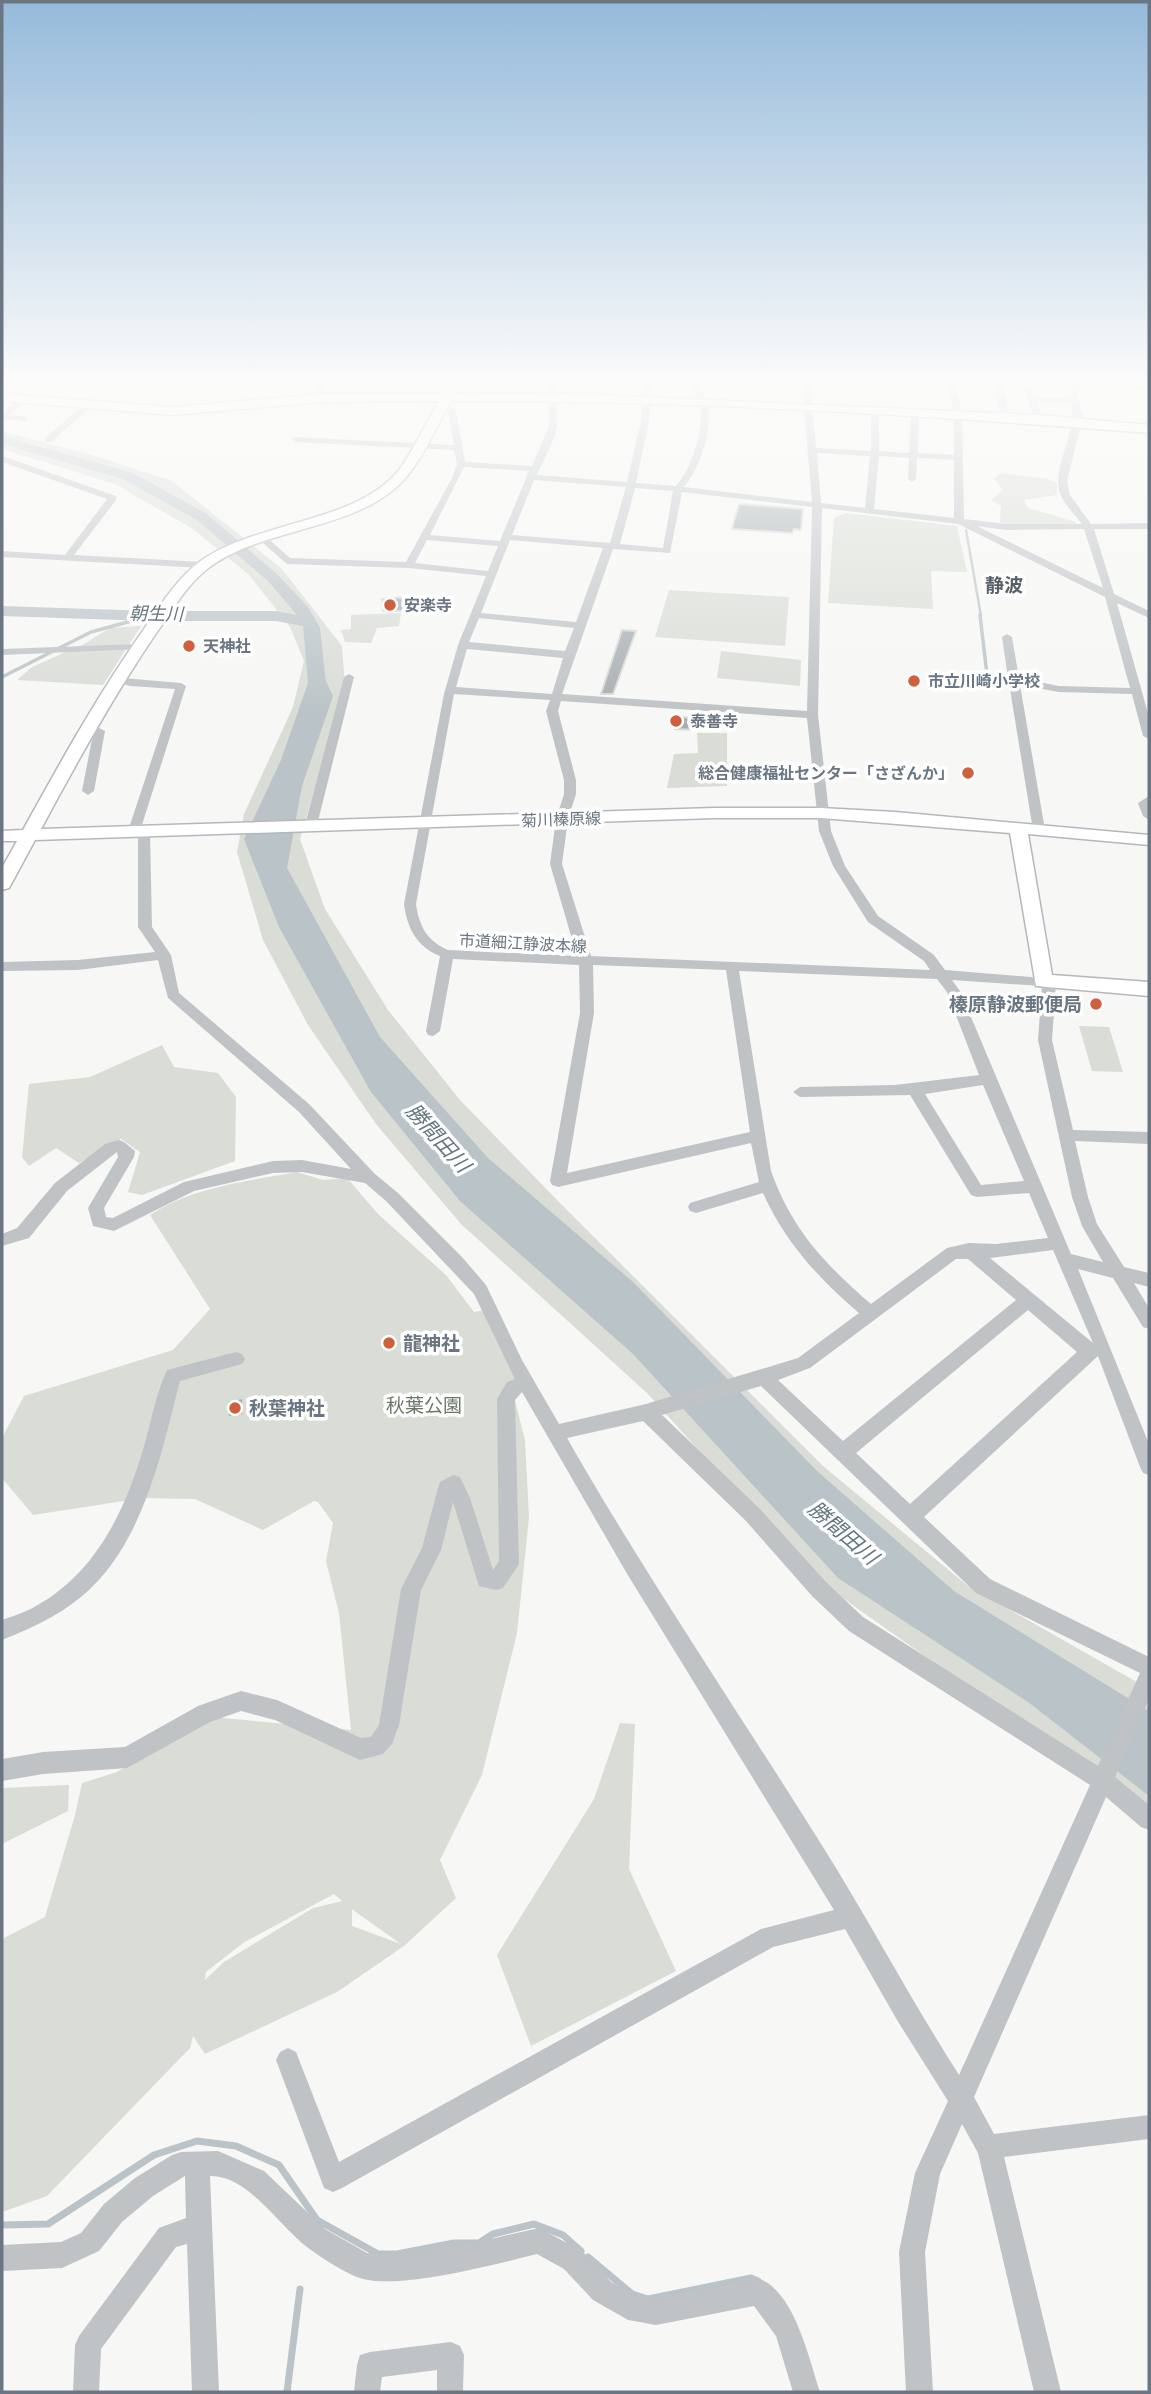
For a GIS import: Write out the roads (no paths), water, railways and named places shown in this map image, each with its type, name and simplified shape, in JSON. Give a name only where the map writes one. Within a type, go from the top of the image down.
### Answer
[{"type":"main road","points":[[162,615],[188,578],[206,563],[257,538],[341,511],[377,495]]},
{"type":"main road","name":"菊川榛原線","points":[[2,836],[714,813],[821,813],[1149,840]]},
{"type":"main road","points":[[1018,828],[1046,982],[1149,989]]},
{"type":"main road","points":[[2,884],[30,834]]},
{"type":"street","points":[[67,558],[113,498],[104,495]]},
{"type":"street","points":[[409,565],[447,495]]},
{"type":"street","name":"市道細江静波本線","points":[[524,495],[463,645],[450,690],[423,823],[410,904],[415,928],[428,947],[447,954],[586,962],[943,974],[1046,982]]},
{"type":"street","points":[[628,495],[612,546],[554,697],[552,711],[570,780],[570,794],[562,819],[556,864],[586,962],[587,1013],[558,1181],[700,1147],[759,1136]]},
{"type":"street","points":[[425,537],[667,551],[677,495]]},
{"type":"street","points":[[725,495],[1006,527],[1149,526]]},
{"type":"street","points":[[816,495],[811,715],[825,831],[839,866],[873,919],[929,958],[953,991],[1063,1251],[1096,1349],[1149,1467]]},
{"type":"street","points":[[869,511],[871,495]]},
{"type":"street","points":[[959,495],[959,521]]},
{"type":"street","points":[[1065,495],[1071,507],[1088,526],[1149,736]]},
{"type":"street","points":[[959,521],[1149,615]]},
{"type":"street","points":[[257,538],[287,561],[409,565],[491,574]]},
{"type":"street","points":[[2,554],[206,563]]},
{"type":"street","points":[[30,834],[85,730],[116,679],[162,615]]},
{"type":"street","points":[[475,615],[580,625]]},
{"type":"street","points":[[1007,637],[1012,680],[1039,830]]},
{"type":"street","points":[[463,645],[569,655]]},
{"type":"street","points":[[2,652],[138,648]]},
{"type":"street","points":[[311,825],[349,677]]},
{"type":"street","points":[[116,679],[130,683],[181,686],[139,831],[145,927],[164,955],[173,995],[304,1108],[369,1178],[392,1197],[456,1262],[480,1290],[555,1433],[633,1566],[817,1858],[905,2012],[980,2129],[988,2147],[1048,2392]]},
{"type":"street","points":[[1012,680],[1059,689],[1134,686],[1149,682]]},
{"type":"street","points":[[450,690],[811,715]]},
{"type":"street","points":[[85,730],[99,731],[88,791]]},
{"type":"street","points":[[1149,800],[1144,803],[1149,816]]},
{"type":"street","points":[[433,1031],[447,954]]},
{"type":"street","points":[[2,967],[67,966],[164,955]]},
{"type":"street","points":[[732,968],[768,1186],[799,1245],[821,1271],[871,1314]]},
{"type":"street","points":[[1046,982],[1045,1040],[1080,1197],[1090,1226],[1149,1322]]},
{"type":"street","points":[[800,1092],[848,1093],[951,1087],[988,1079]]},
{"type":"street","points":[[915,1089],[977,1191],[1035,1186]]},
{"type":"street","points":[[1066,1135],[1149,1138]]},
{"type":"street","points":[[2,1240],[23,1233],[61,1187],[101,1155],[119,1146],[127,1151],[126,1157],[96,1208],[99,1222],[114,1224],[190,1186],[273,1167],[302,1166],[369,1178]]},
{"type":"street","points":[[696,1206],[768,1186]]},
{"type":"street","points":[[555,1433],[646,1412],[804,1363],[953,1253],[969,1250],[1063,1251],[1149,1280]]},
{"type":"street","points":[[969,1250],[1028,1300],[1096,1349]]},
{"type":"street","points":[[842,1453],[1028,1300]]},
{"type":"street","points":[[910,1517],[1096,1349]]},
{"type":"street","points":[[2,1630],[19,1625],[61,1601],[85,1581],[111,1551],[130,1516],[144,1478],[173,1375],[236,1359]]},
{"type":"street","points":[[760,1378],[984,1586],[1149,1667]]},
{"type":"street","points":[[2,1770],[43,1763],[127,1758],[205,1713],[241,1700],[278,1710],[360,1749],[376,1747],[385,1737],[389,1725],[411,1589],[431,1550],[447,1488],[453,1483],[461,1498],[486,1579],[496,1581],[509,1564],[506,1399],[513,1387],[528,1383]]},
{"type":"street","points":[[646,1412],[753,1516],[819,1589],[856,1624],[920,1668],[1104,1782],[1149,1819]]},
{"type":"street","points":[[919,2392],[912,2252],[928,2173],[1149,1676]]},
{"type":"street","points":[[288,2060],[333,2179],[769,1937],[850,1917]]},
{"type":"street","points":[[988,2147],[1149,2127]]},
{"type":"street","points":[[2,2258],[62,2255],[90,2242],[113,2213],[144,2188],[181,2164],[218,2163],[255,2180],[316,2238],[364,2266],[393,2268],[473,2256],[539,2241],[573,2260],[602,2291],[628,2307],[656,2312],[760,2292],[787,2329],[806,2392]]},
{"type":"street","points":[[197,2164],[206,2392]]},
{"type":"street","points":[[86,2392],[88,2345],[168,2237],[200,2227]]},
{"type":"street","points":[[367,2392],[370,2365],[451,2355],[450,2392]]},
{"type":"water","points":[[316,660],[333,696],[302,786],[287,868],[380,1037],[488,1158],[633,1282],[817,1471],[954,1591],[1149,1711],[1149,1796],[1028,1702],[838,1578],[633,1354],[460,1201],[371,1092],[279,927],[244,839],[281,760]]},
{"type":"waterway","name":"勝間田川","points":[[162,495],[202,517],[235,544],[273,578],[300,607],[309,622]]},
{"type":"waterway","points":[[966,530],[981,616]]},
{"type":"waterway","name":"朝生川","points":[[2,611],[150,616],[276,616],[309,622]]},
{"type":"waterway","points":[[980,615],[987,675]]},
{"type":"waterway","points":[[2,677],[91,632],[150,616]]},
{"type":"waterway","name":"勝間田川","points":[[309,622],[312,628],[318,693]]},
{"type":"waterway","points":[[2,2225],[48,2224],[154,2155],[197,2141],[236,2146],[279,2165],[317,2220],[378,2254],[397,2254],[454,2243],[479,2243],[493,2234],[534,2224],[563,2235],[581,2251]]},
{"type":"waterway","points":[[588,2257],[632,2294],[648,2299],[751,2278],[758,2281]]},
{"type":"waterway","points":[[287,2392],[300,2289]]},
{"type":"place","name":"安楽寺","points":[[390,605]]},
{"type":"place","name":"天神社","points":[[189,646]]},
{"type":"place","name":"市立川崎小学校","points":[[914,681]]},
{"type":"place","name":"泰善寺","points":[[676,721]]},
{"type":"place","name":"総合健康福祉センター「さざんか」","points":[[968,773]]},
{"type":"place","name":"榛原静波郵便局","points":[[1096,1004]]},
{"type":"place","name":"龍神社","points":[[389,1343]]},
{"type":"place","name":"秋葉神社","points":[[235,1408]]},
{"type":"district","name":"静波","points":[[1004,585]]},
{"type":"park label","name":"秋葉公園","points":[[424,1405]]}]
